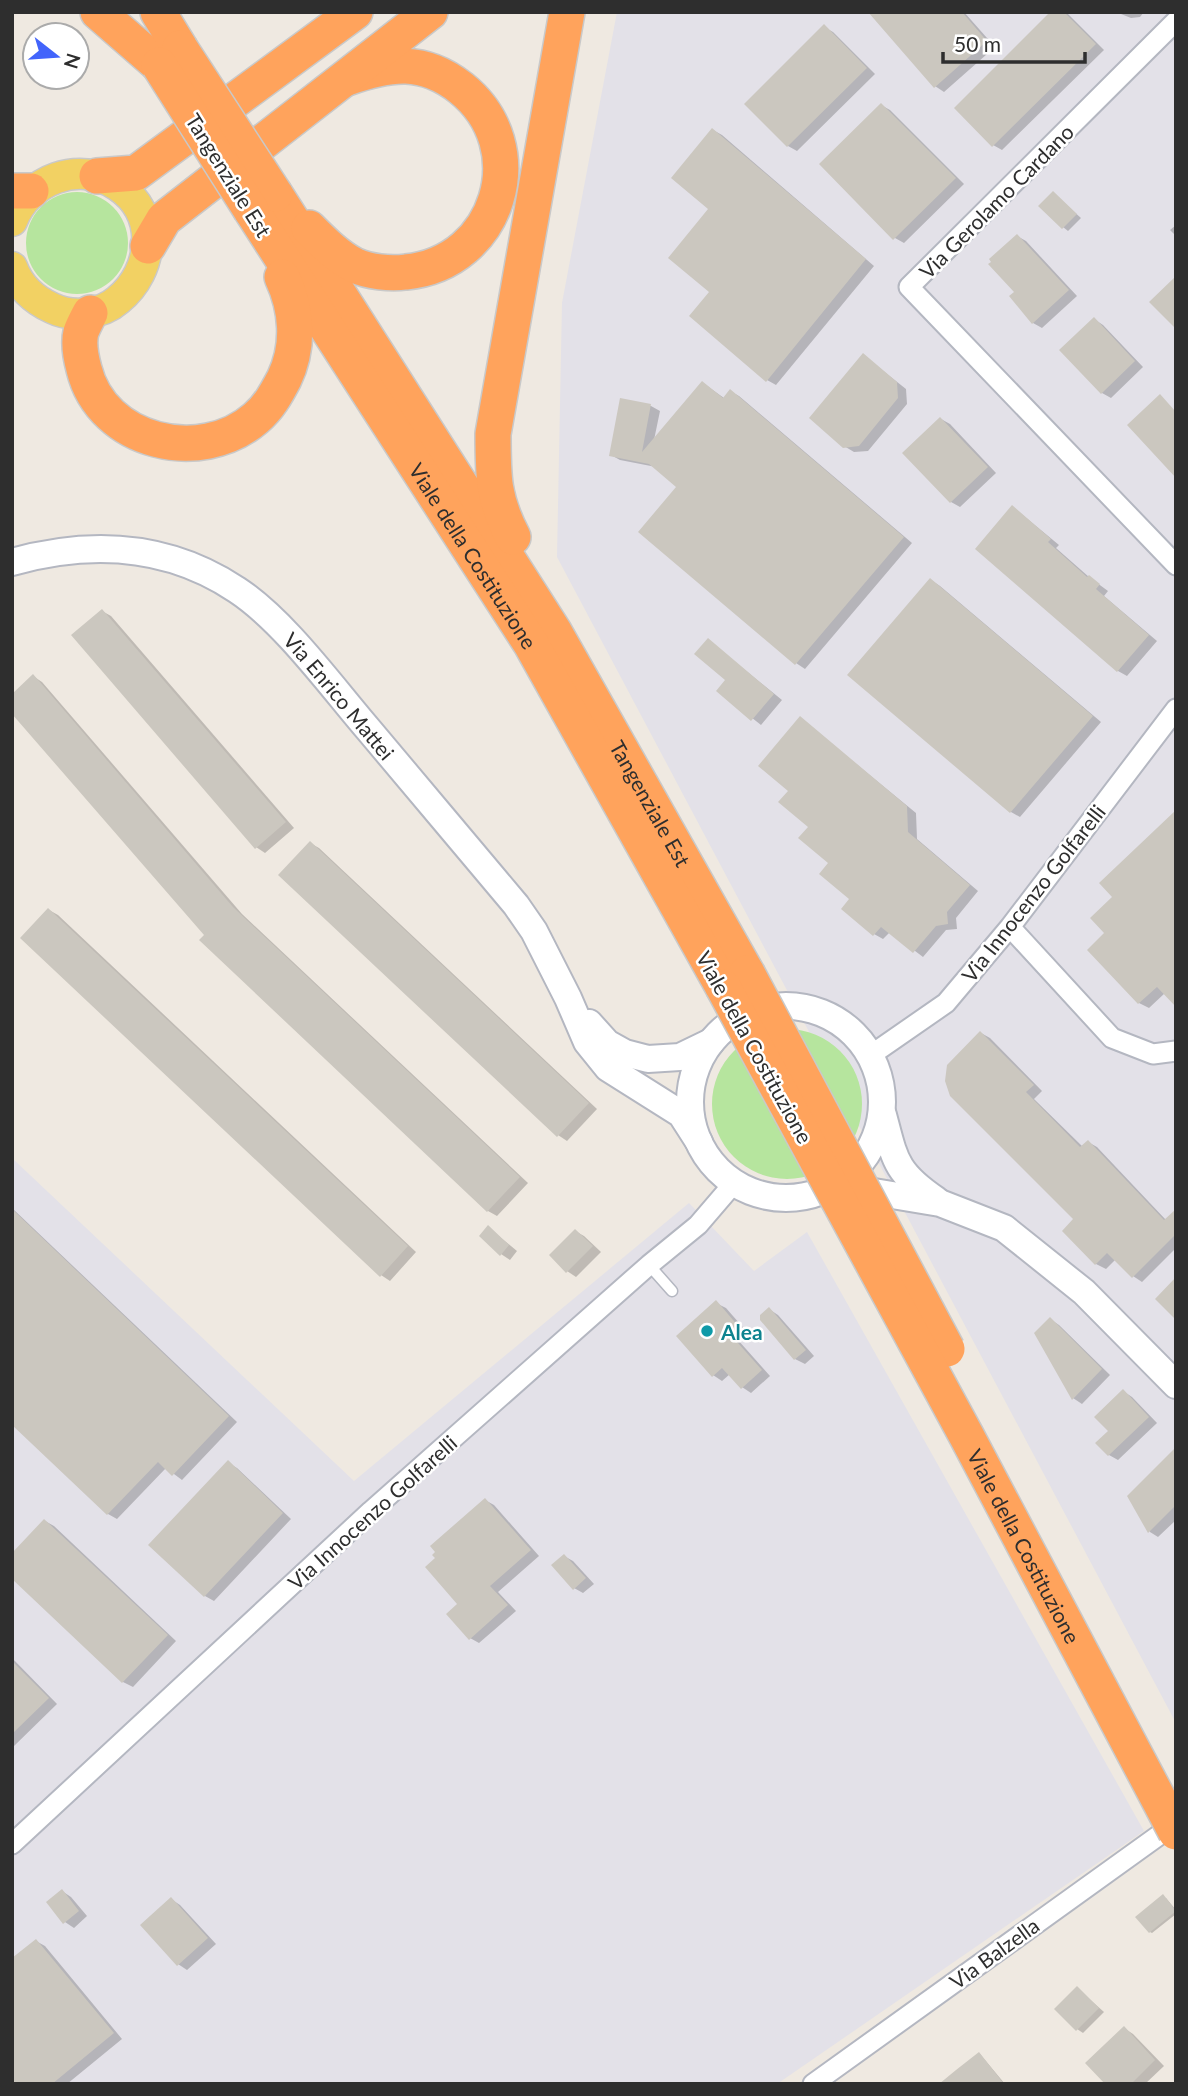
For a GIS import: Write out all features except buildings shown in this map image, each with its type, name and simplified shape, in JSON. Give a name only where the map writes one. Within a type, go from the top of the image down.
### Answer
[{"type":"highway","points":[[98,12],[170,57]]},
{"type":"highway","points":[[125,12],[170,57]]},
{"type":"highway","points":[[158,12],[170,57]]},
{"type":"highway","points":[[165,12],[170,57]]},
{"type":"highway","points":[[321,38],[344,12]]},
{"type":"highway","points":[[97,176],[136,173],[355,12]]},
{"type":"highway","points":[[148,246],[164,219],[430,12]]},
{"type":"highway","points":[[555,633],[544,594],[501,514],[494,490],[493,434],[567,12]]},
{"type":"highway","name":"Tangenziale Est","points":[[170,57],[263,202],[298,284]]},
{"type":"highway","points":[[263,202],[356,266],[390,274],[425,271],[457,256],[482,231],[498,199],[502,164],[494,130],[476,100],[448,78],[415,66],[380,66],[347,78]]},
{"type":"highway","points":[[90,313],[80,335],[80,355],[87,383],[100,404],[117,421],[159,441],[186,444],[209,441],[236,432],[256,418],[274,399],[287,373],[295,347],[295,317],[263,202]]},
{"type":"highway","name":"Viale della Costituzione","points":[[263,202],[555,633]]},
{"type":"highway","name":"Viale della Costituzione","points":[[298,284],[531,644],[735,980],[1176,1782]]},
{"type":"highway","name":"Tangenziale Est","points":[[555,633],[735,980]]},
{"type":"highway","name":"Viale della Costituzione","points":[[735,980],[960,1423],[1176,1832]]},
{"type":"main road","points":[[12,221],[22,191],[74,173],[97,176],[118,186],[135,202],[145,223],[148,246],[143,270],[131,290],[112,305],[90,313],[72,314],[26,305],[24,288],[12,267]]},
{"type":"street","name":"Via Gerolamo Cardano","points":[[1176,21],[909,287],[1176,565]]},
{"type":"street","name":"Via Enrico Mattei","points":[[12,562],[68,549],[139,551],[173,559],[207,574],[237,590],[264,612],[305,654],[516,905],[534,930],[587,1042],[608,1068],[681,1114],[699,1142]]},
{"type":"street","name":"Via Innocenzo Golfarelli","points":[[871,1055],[946,1003],[1010,927],[1176,709]]},
{"type":"street","points":[[1010,927],[1112,1038],[1153,1054],[1176,1051]]},
{"type":"street","name":"Via Enrico Mattei","points":[[568,998],[607,1044],[625,1053],[648,1059],[663,1059],[680,1056],[711,1042]]},
{"type":"street","points":[[883,1113],[874,1142],[858,1167],[834,1186],[810,1196],[783,1199],[757,1194],[734,1183],[708,1158],[699,1142],[691,1117],[691,1090],[698,1065],[711,1042],[731,1023],[755,1011],[781,1006],[808,1008],[833,1017],[855,1033],[871,1055],[881,1083],[883,1113],[895,1160],[911,1183],[940,1203]]},
{"type":"street","name":"Via Innocenzo Golfarelli","points":[[12,1844],[371,1511],[649,1265],[698,1225],[734,1183]]},
{"type":"street","points":[[834,1186],[940,1203],[1004,1228],[1084,1292],[1176,1385]]},
{"type":"street","name":"Via Balzella","points":[[813,2084],[1176,1823]]},
{"type":"lane","points":[[649,1265],[673,1291]]},
{"type":"shaded area","points":[[617,12],[1176,12],[1176,1723],[557,557],[562,303]]},
{"type":"shaded area","points":[[12,1158],[354,1481],[689,1203],[754,1271],[807,1232],[1144,1831],[777,2084],[12,2084]]},
{"type":"green space","points":[[77,192],[96,196],[113,207],[124,224],[128,243],[124,262],[113,279],[96,290],[77,294],[58,290],[41,279],[30,262],[26,243],[30,224],[41,207],[58,196]]},
{"type":"green space","points":[[787,1029],[816,1035],[840,1051],[856,1075],[862,1104],[856,1133],[840,1157],[816,1173],[787,1179],[758,1173],[734,1157],[718,1133],[712,1104],[718,1075],[734,1051],[758,1035]]},
{"type":"place","name":"Alea","points":[[707,1331]]}]
